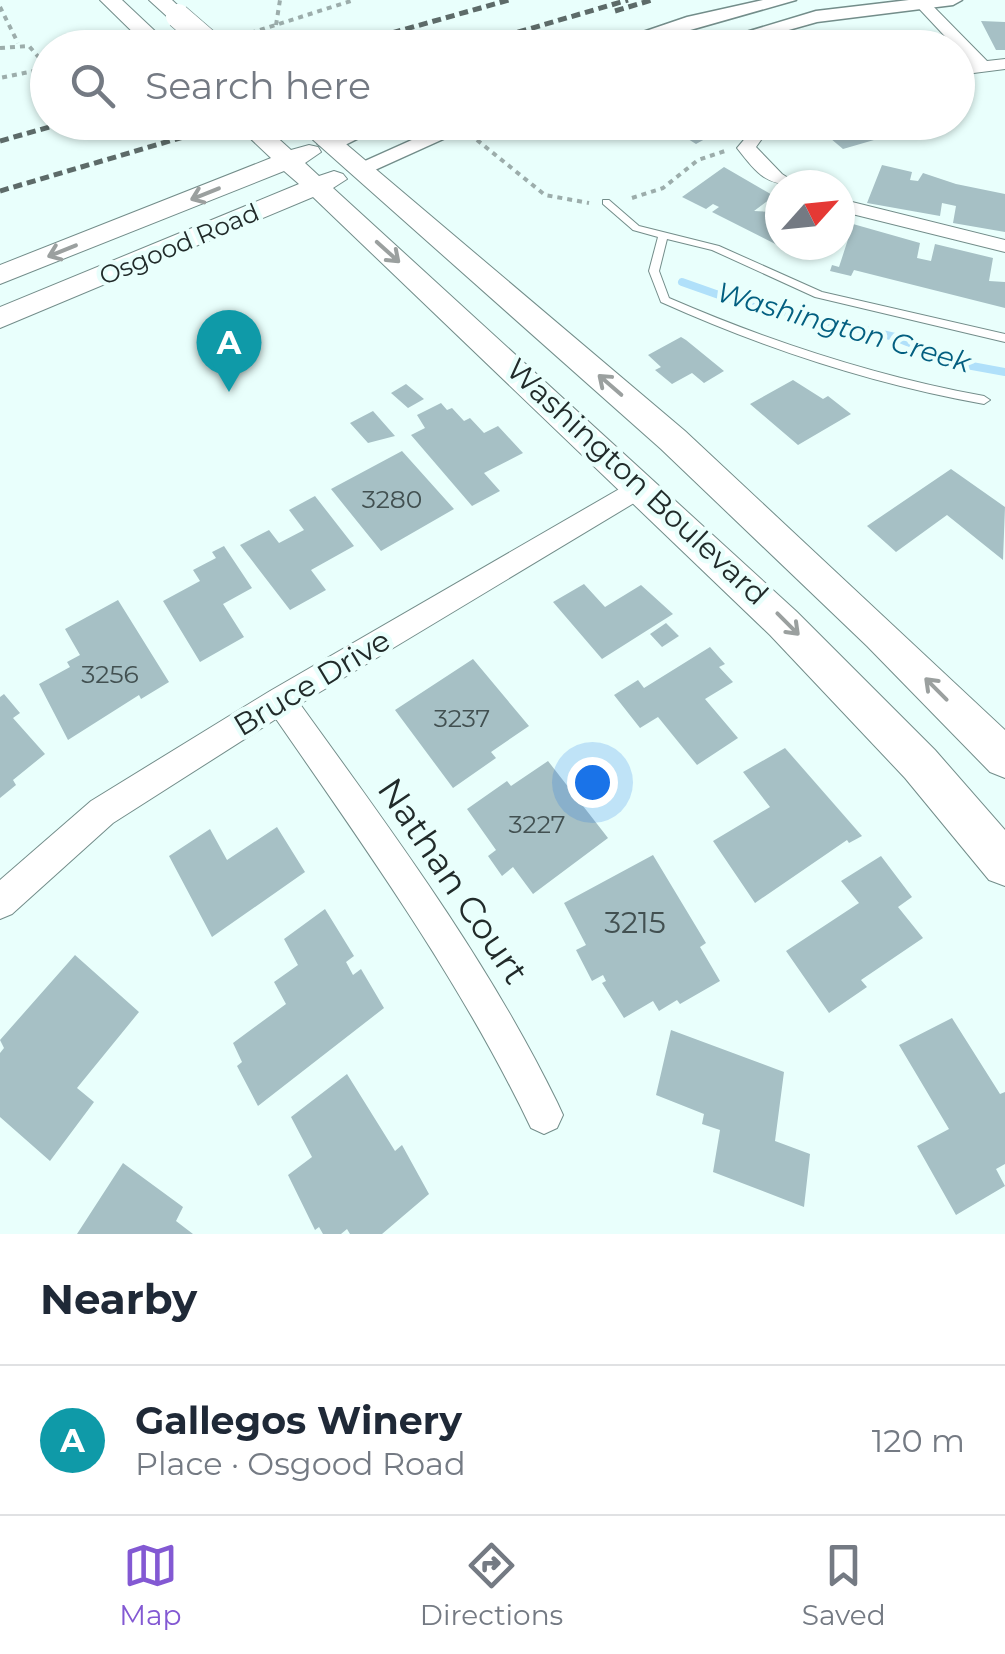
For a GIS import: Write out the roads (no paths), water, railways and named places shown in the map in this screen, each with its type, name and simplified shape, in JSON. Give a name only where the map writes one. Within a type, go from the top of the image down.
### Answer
[{"type":"main road","points":[[110,0],[142,30]]},
{"type":"main road","points":[[159,0],[200,30]]},
{"type":"main road","name":"Washington Boulevard","points":[[265,140],[830,666],[912,753],[1005,864]]},
{"type":"main road","name":"Washington Boulevard","points":[[325,140],[672,440],[867,622],[1005,758]]},
{"type":"main road","name":"Osgood Road","points":[[0,276],[329,144]]},
{"type":"main road","name":"Osgood Road","points":[[0,318],[358,169]]},
{"type":"street","points":[[662,30],[786,0]]},
{"type":"street","points":[[762,30],[920,1],[954,0]]},
{"type":"street","points":[[920,1],[947,30]]},
{"type":"street","points":[[975,60],[981,66]]},
{"type":"street","points":[[975,67],[1005,64]]},
{"type":"street","points":[[329,144],[338,140]]},
{"type":"street","points":[[358,169],[428,140]]},
{"type":"street","points":[[752,140],[746,148],[768,170]]},
{"type":"street","points":[[855,210],[1005,246]]},
{"type":"street","name":"Bruce Drive","points":[[0,902],[102,812],[280,700],[640,486]]},
{"type":"street","name":"Nathan Court","points":[[280,700],[483,992],[544,1115]]},
{"type":"lane","points":[[606,202],[636,228],[716,248],[818,295],[1005,338]]},
{"type":"lane","points":[[663,235],[654,271],[665,300],[754,340],[916,389],[984,400]]},
{"type":"waterway","name":"Washington Creek","points":[[682,282],[733,300],[895,337],[961,364],[1005,372]]},
{"type":"railway","points":[[402,30],[509,0]]},
{"type":"railway","points":[[526,30],[628,0]]},
{"type":"railway","points":[[615,11],[652,0]]},
{"type":"railway","points":[[0,141],[30,132]]},
{"type":"railway","points":[[0,191],[173,140]]},
{"type":"place","name":"Gallegos Winery","points":[[229,392]]}]
